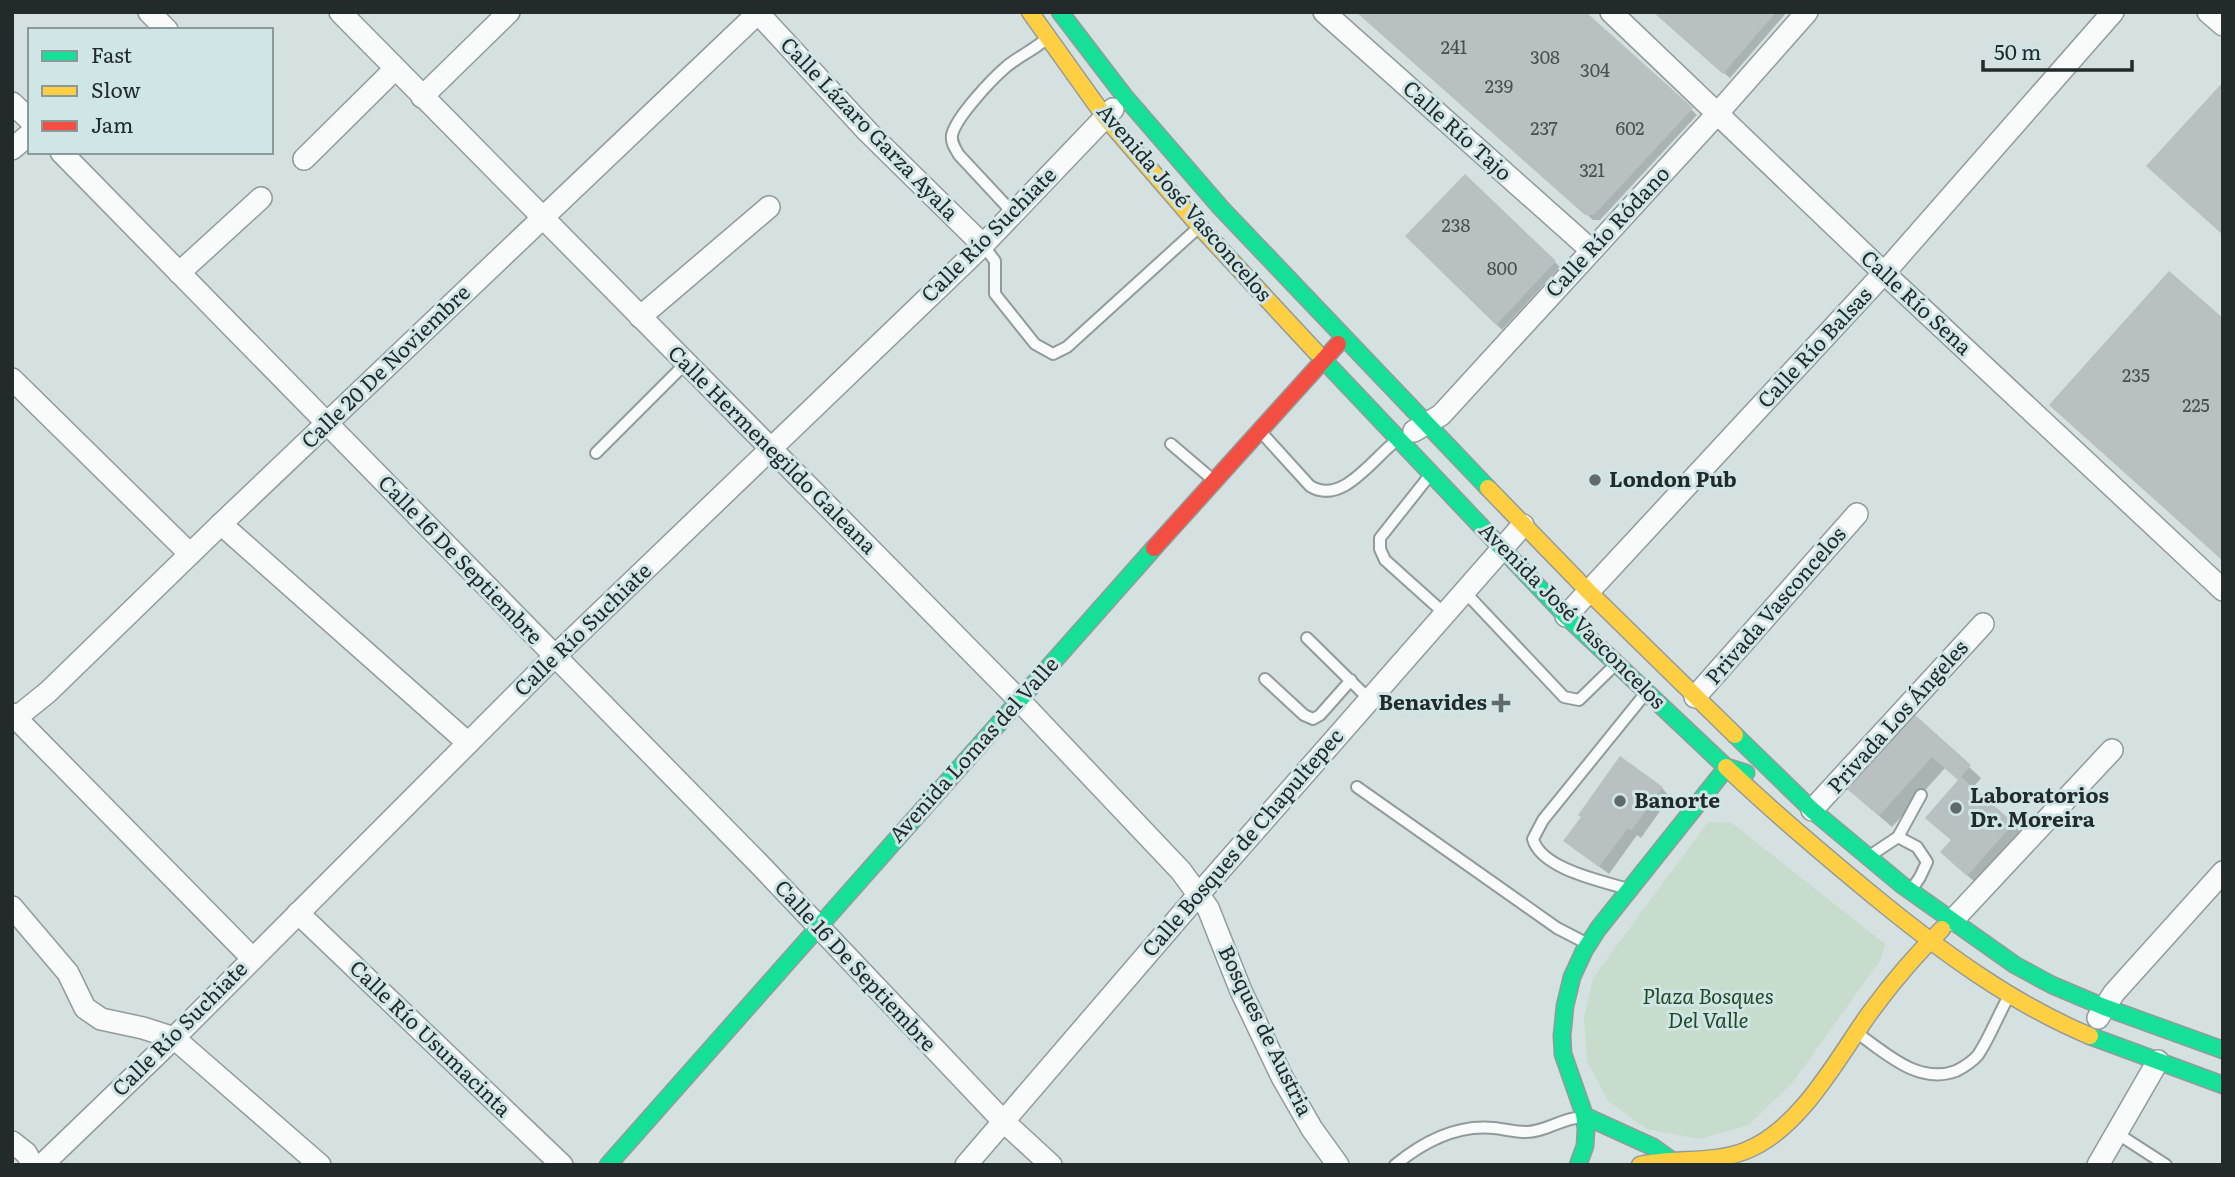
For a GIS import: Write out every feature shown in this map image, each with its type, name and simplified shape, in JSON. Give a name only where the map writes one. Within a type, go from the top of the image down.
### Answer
[{"type":"main road","name":"Avenida José Vasconcelos","points":[[1030,12],[1105,117],[1344,338],[1589,592],[1812,810],[1911,891],[2015,965],[2052,985],[2104,1007],[2223,1050]]},
{"type":"main road","name":"Avenida José Vasconcelos","points":[[1066,15],[1211,217],[1324,358],[1566,616],[1672,719],[1816,851],[1929,941],[2011,994],[2087,1035],[2223,1085]]},
{"type":"main road","points":[[1048,37],[1066,15]]},
{"type":"main road","name":"Avenida Lomas del Valle","points":[[608,1165],[1213,480],[1344,338]]},
{"type":"main road","points":[[1578,1165],[1588,1134],[1587,1117],[1568,1070],[1562,1040],[1564,1012],[1572,978],[1588,944],[1727,767],[1749,774],[1794,804],[1812,810]]},
{"type":"main road","points":[[1640,1165],[1737,1160],[1779,1131],[1821,1082],[1856,1032],[1929,941],[1953,920]]},
{"type":"main road","points":[[1587,1117],[1653,1147],[1672,1163]]},
{"type":"street","points":[[149,12],[165,28]]},
{"type":"street","name":"Calle Hermenegildo Galeana","points":[[340,12],[1019,700],[1159,846],[1199,894]]},
{"type":"street","points":[[422,97],[509,12]]},
{"type":"street","name":"Calle Río Tajo","points":[[1324,12],[1591,250]]},
{"type":"street","name":"Calle Río Sena","points":[[1611,12],[1884,273],[2223,590]]},
{"type":"street","name":"Calle Río Ródano","points":[[1399,440],[1441,415],[1807,12]]},
{"type":"street","name":"Calle Río Balsas","points":[[1566,616],[1884,273],[2113,12]]},
{"type":"street","points":[[2208,12],[2223,25]]},
{"type":"street","name":"Calle 20 De Noviembre","points":[[14,718],[48,692],[758,13]]},
{"type":"street","name":"Calle Lázaro Garza Ayala","points":[[758,13],[868,132],[983,245]]},
{"type":"street","points":[[304,159],[395,69]]},
{"type":"street","name":"Calle Río Suchiate","points":[[42,1165],[174,1038],[555,656],[983,245],[1125,97]]},
{"type":"street","points":[[12,103],[28,118]]},
{"type":"street","points":[[12,149],[28,136]]},
{"type":"street","name":"Calle 16 De Septiembre","points":[[63,154],[763,868],[1002,1121],[1051,1165]]},
{"type":"street","points":[[179,273],[261,198]]},
{"type":"street","points":[[640,317],[769,207]]},
{"type":"street","points":[[12,379],[190,554]]},
{"type":"street","name":"Privada Vasconcelos","points":[[1695,697],[1857,514]]},
{"type":"street","points":[[221,524],[468,743]]},
{"type":"street","name":"Calle Bosques de Chapultepec","points":[[966,1165],[1369,699],[1524,525]]},
{"type":"street","name":"Privada Los Ángeles","points":[[1812,810],[1983,624]]},
{"type":"street","points":[[14,718],[252,958]]},
{"type":"street","points":[[1953,920],[2112,750]]},
{"type":"street","points":[[2087,1035],[2104,1007],[2223,872]]},
{"type":"street","name":"Bosques de Austria","points":[[1199,894],[1208,908],[1241,991],[1282,1077],[1312,1129],[1338,1165]]},
{"type":"street","points":[[12,907],[68,973],[85,1008],[101,1019],[174,1038],[320,1165]]},
{"type":"street","name":"Calle Río Usumacinta","points":[[298,913],[562,1165]]},
{"type":"street","points":[[2098,1165],[2158,1061]]},
{"type":"street","points":[[12,1142],[26,1153],[33,1165]]},
{"type":"lane","points":[[1013,213],[958,155],[952,135],[967,110],[1004,68],[1048,37]]},
{"type":"lane","points":[[983,245],[995,261],[995,294],[1035,344],[1054,354],[1067,347],[1211,217]]},
{"type":"lane","points":[[596,453],[686,363]]},
{"type":"lane","points":[[1259,429],[1310,486],[1319,492],[1329,493],[1352,480],[1399,440]]},
{"type":"lane","points":[[1171,444],[1213,480]]},
{"type":"lane","points":[[1432,473],[1380,538],[1380,549],[1385,560],[1444,613]]},
{"type":"lane","points":[[1464,591],[1564,697],[1579,700],[1617,663]]},
{"type":"lane","points":[[1307,639],[1369,699]]},
{"type":"lane","points":[[1265,679],[1304,715],[1313,719],[1320,715],[1350,680]]},
{"type":"lane","points":[[1629,890],[1554,863],[1535,847],[1533,839],[1544,820],[1646,692]]},
{"type":"lane","points":[[1357,787],[1557,928],[1588,944]]},
{"type":"lane","points":[[1869,857],[1898,837],[1922,795]]},
{"type":"lane","points":[[1898,837],[1917,847],[1927,862],[1911,891]]},
{"type":"lane","points":[[1856,1032],[1914,1071],[1936,1075],[1947,1073],[1969,1064],[1978,1055],[2011,994]]},
{"type":"lane","points":[[1395,1165],[1424,1144],[1467,1128],[1526,1132],[1536,1131],[1567,1118],[1587,1117]]},
{"type":"lane","points":[[2118,1134],[2166,1165]]},
{"type":"green space","name":"Plaza Bosques Del Valle","points":[[1708,822],[1732,823],[1885,944],[1881,959],[1793,1082],[1749,1125],[1699,1139],[1647,1129],[1608,1101],[1587,1061],[1584,1017],[1593,978]]},
{"type":"building","points":[[1356,12],[1586,12],[1693,108],[1594,215],[1585,215]]},
{"type":"building","points":[[1653,12],[1776,12],[1723,74]]},
{"type":"building","points":[[2223,82],[2223,235],[2146,166]]},
{"type":"building","points":[[1465,174],[1556,261],[1496,325],[1405,236]]},
{"type":"building","points":[[2169,271],[2223,318],[2223,561],[2049,405]]},
{"type":"building","points":[[1914,714],[1971,765],[1961,777],[2014,823],[1967,876],[1940,852],[1951,840],[1925,818],[1958,780],[1932,757],[1879,816],[1847,789]]},
{"type":"building","name":"Banorte","points":[[1620,756],[1663,787],[1631,831],[1628,828],[1599,867],[1563,841]]},
{"type":"traffic: fast","points":[[1060,12],[1125,97],[1221,208],[1488,488]]},
{"type":"traffic: fast","points":[[1316,352],[1566,616],[1726,767]]},
{"type":"traffic: fast","points":[[608,1165],[1154,548]]},
{"type":"traffic: fast","points":[[1735,735],[1812,810],[1902,885],[2015,965],[2052,985],[2104,1007],[2223,1050]]},
{"type":"traffic: fast","points":[[1578,1165],[1585,1146],[1586,1129],[1584,1114],[1563,1054],[1562,1036],[1572,977],[1598,929],[1727,767],[1746,773]]},
{"type":"traffic: fast","points":[[2090,1036],[2223,1085]]},
{"type":"traffic: fast","points":[[1587,1117],[1653,1147],[1671,1160]]},
{"type":"traffic: slow","points":[[1030,12],[1105,117],[1200,227],[1316,352]]},
{"type":"traffic: slow","points":[[1488,488],[1589,592],[1735,735]]},
{"type":"traffic: slow","points":[[1726,767],[1837,865],[1951,956],[2032,1008],[2090,1036]]},
{"type":"traffic: slow","points":[[1640,1165],[1732,1155],[1765,1141],[1783,1127],[1816,1092],[1895,981],[1942,929]]},
{"type":"traffic: jam","points":[[1154,548],[1338,344]]},
{"type":"place","name":"London Pub","points":[[1595,480]]},
{"type":"place","name":"Benavides","points":[[1501,703]]},
{"type":"place","name":"Banorte","points":[[1620,801]]},
{"type":"place","name":"Laboratorios Dr. Moreira","points":[[1956,808]]}]
